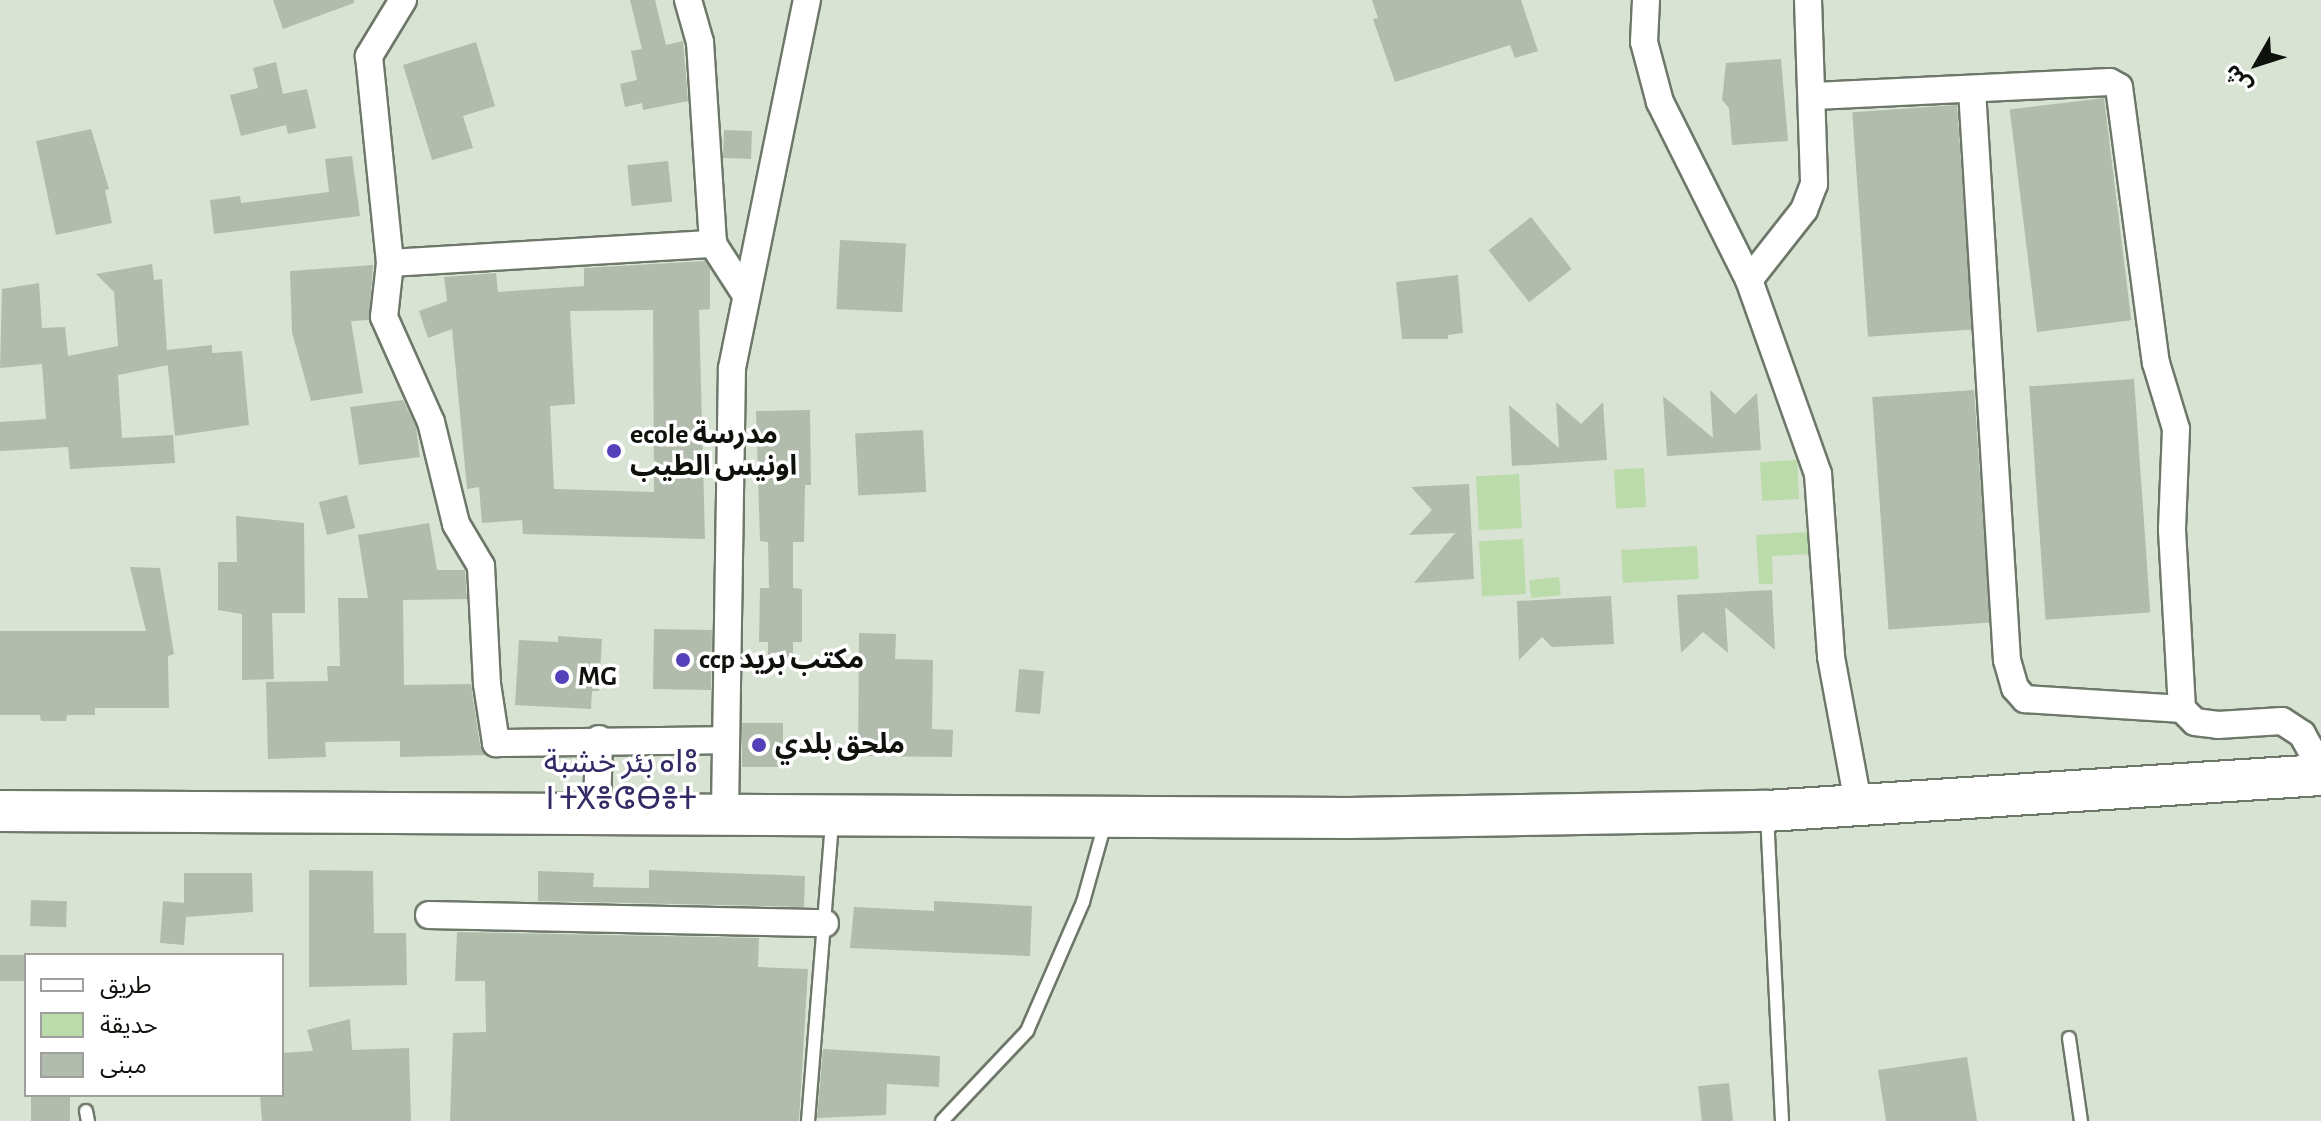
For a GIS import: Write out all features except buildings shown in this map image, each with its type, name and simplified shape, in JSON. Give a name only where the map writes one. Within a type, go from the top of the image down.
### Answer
[{"type":"main road","points":[[0,811],[725,812],[832,818],[1105,820],[1767,811],[2321,775]]},
{"type":"street","points":[[403,0],[369,56],[390,263],[384,317],[431,422],[456,524],[481,566],[487,684],[496,743],[599,739],[726,740]]},
{"type":"street","points":[[688,0],[700,42],[713,244],[746,295]]},
{"type":"street","points":[[725,812],[732,368],[807,0]]},
{"type":"street","points":[[1646,0],[1644,42],[1660,102],[1749,280],[1818,474],[1831,657],[1858,803]]},
{"type":"street","points":[[1749,280],[1804,210],[1814,184],[1814,96],[1808,0]]},
{"type":"street","points":[[1814,96],[2110,82],[2125,98],[2156,363],[2176,429],[2172,530],[2182,709]]},
{"type":"street","points":[[1972,90],[2007,660],[2015,688],[2025,699],[2182,709],[2195,722],[2282,721],[2302,734],[2321,768]]},
{"type":"street","points":[[390,263],[713,244]]},
{"type":"street","points":[[597,811],[599,739]]},
{"type":"street","points":[[429,915],[825,923]]},
{"type":"lane","points":[[1767,811],[1782,1121]]},
{"type":"lane","points":[[808,1121],[832,818]]},
{"type":"lane","points":[[942,1121],[951,1117],[1027,1031],[1083,902],[1105,820]]},
{"type":"lane","points":[[2069,1038],[2081,1121]]},
{"type":"green space","points":[[1797,460],[1799,499],[1762,501],[1760,462]]},
{"type":"green space","points":[[1644,468],[1646,507],[1616,509],[1614,470]]},
{"type":"green space","points":[[1519,474],[1522,528],[1479,530],[1476,476]]},
{"type":"green space","points":[[1811,532],[1812,554],[1772,556],[1773,584],[1759,584],[1756,535]]},
{"type":"green space","points":[[1523,539],[1526,594],[1482,596],[1479,541]]},
{"type":"green space","points":[[1697,546],[1699,579],[1623,583],[1621,550]]},
{"type":"green space","points":[[1559,577],[1561,595],[1531,598],[1529,580]]},
{"type":"place","name":"ecole مدرسة اونيس الطيب","points":[[614,451]]},
{"type":"place","name":"ccp مكتب بريد","points":[[683,660]]},
{"type":"place","name":"MG","points":[[562,677]]},
{"type":"place","name":"ملحق بلدي","points":[[759,745]]},
{"type":"district","name":"بئر خشبة ⴰⵏⵓ ⵏ ⵜⵅⴻⵛⴱⴻⵜ","points":[[621,782]]}]
